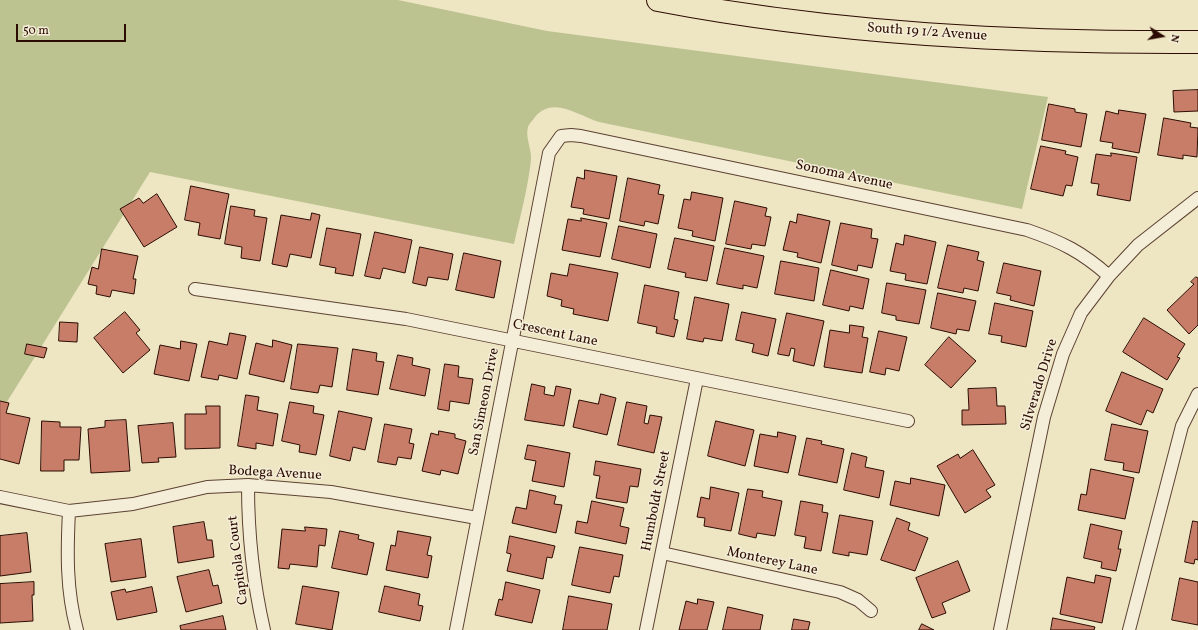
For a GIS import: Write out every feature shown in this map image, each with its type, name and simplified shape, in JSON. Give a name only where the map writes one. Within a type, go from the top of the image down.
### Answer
[{"type":"highway","name":"South 19 1/2 Avenue","points":[[658,0],[694,7],[803,22],[904,33],[1028,39],[1198,42]]},
{"type":"street","name":"Sonoma Avenue","points":[[561,136],[581,136],[1027,230],[1052,239],[1073,249],[1087,257],[1109,276]]},
{"type":"street","name":"San Simeon Drive","points":[[456,630],[549,153],[561,136]]},
{"type":"street","name":"Silverado Drive","points":[[1000,630],[1044,417],[1063,354],[1081,313],[1109,276],[1138,245],[1198,198]]},
{"type":"street","name":"Crescent Lane","points":[[195,289],[406,318],[697,379],[908,421]]},
{"type":"street","name":"Humboldt Street","points":[[646,630],[697,379]]},
{"type":"street","points":[[1129,630],[1182,426],[1198,394]]},
{"type":"street","name":"Bodega Avenue","points":[[0,496],[69,511],[133,504],[207,487],[248,485],[331,492],[478,518]]},
{"type":"street","name":"Capitola Court","points":[[248,485],[248,524],[264,630]]},
{"type":"street","points":[[69,511],[67,562],[71,609],[77,630]]},
{"type":"street","name":"Monterey Lane","points":[[662,553],[840,592],[858,600],[871,611]]},
{"type":"green space","points":[[0,0],[398,0],[547,31],[1048,97],[1022,209],[599,122],[558,107],[542,111],[535,117],[528,127],[527,135],[531,152],[530,171],[514,244],[150,172],[0,413]]},
{"type":"building","points":[[1198,90],[1198,111],[1174,112],[1173,91]]},
{"type":"building","points":[[1049,104],[1075,109],[1075,112],[1087,114],[1081,147],[1042,140]]},
{"type":"building","points":[[1119,110],[1146,114],[1139,153],[1112,148],[1113,143],[1100,141],[1106,111],[1118,114]]},
{"type":"building","points":[[1164,118],[1191,123],[1190,127],[1198,128],[1197,157],[1183,155],[1183,159],[1158,155]]},
{"type":"building","points":[[1041,146],[1066,151],[1065,154],[1078,157],[1072,186],[1066,185],[1063,196],[1031,189]]},
{"type":"building","points":[[1111,153],[1137,157],[1130,201],[1097,195],[1099,184],[1091,183],[1096,154],[1111,156]]},
{"type":"building","points":[[585,170],[617,176],[609,219],[583,214],[584,209],[571,207],[577,177],[584,179]]},
{"type":"building","points":[[628,178],[660,185],[658,194],[664,195],[658,224],[645,221],[644,226],[620,221]]},
{"type":"building","points":[[191,186],[229,194],[220,239],[198,235],[200,223],[185,220]]},
{"type":"building","points":[[692,192],[723,198],[715,241],[692,236],[693,231],[678,228],[684,199],[690,200]]},
{"type":"building","points":[[157,194],[177,227],[144,247],[120,209],[139,198],[143,203]]},
{"type":"building","points":[[735,201],[767,208],[765,216],[771,217],[765,246],[752,244],[751,249],[726,244]]},
{"type":"building","points":[[231,206],[255,210],[254,216],[267,218],[260,261],[241,258],[242,247],[225,244]]},
{"type":"building","points":[[312,213],[320,215],[311,258],[290,254],[287,267],[272,264],[281,215],[310,220]]},
{"type":"building","points":[[798,214],[830,221],[821,263],[797,257],[798,253],[783,250],[790,221],[796,223]]},
{"type":"building","points":[[581,218],[607,223],[600,257],[562,250],[568,219],[581,221]]},
{"type":"building","points":[[841,223],[872,229],[871,238],[878,239],[872,268],[858,265],[857,271],[832,265]]},
{"type":"building","points":[[619,226],[657,234],[650,268],[612,259]]},
{"type":"building","points":[[327,228],[361,234],[353,276],[335,273],[336,268],[320,265]]},
{"type":"building","points":[[375,232],[412,240],[405,273],[383,268],[380,279],[365,276]]},
{"type":"building","points":[[905,235],[936,242],[927,284],[905,280],[906,274],[890,271],[896,243],[903,245]]},
{"type":"building","points":[[675,238],[714,246],[707,281],[685,277],[686,273],[668,269]]},
{"type":"building","points":[[948,245],[979,252],[977,260],[984,262],[978,291],[964,288],[963,293],[938,288]]},
{"type":"building","points":[[420,247],[453,254],[448,280],[428,277],[426,286],[413,283]]},
{"type":"building","points":[[725,248],[764,256],[757,288],[743,285],[743,289],[717,284]]},
{"type":"building","points":[[102,249],[138,256],[133,279],[136,279],[134,294],[112,290],[110,297],[96,294],[97,286],[88,284],[92,267],[98,269]]},
{"type":"building","points":[[464,253],[501,261],[494,298],[456,290]]},
{"type":"building","points":[[781,261],[819,268],[814,301],[775,294]]},
{"type":"building","points":[[1004,263],[1041,271],[1034,306],[1010,300],[1011,296],[997,293]]},
{"type":"building","points":[[570,264],[618,273],[608,321],[573,314],[574,309],[561,306],[562,300],[547,296],[551,273],[567,276]]},
{"type":"building","points":[[831,270],[869,279],[863,309],[850,306],[849,311],[823,305]]},
{"type":"building","points":[[1196,277],[1198,278],[1198,325],[1189,334],[1167,310],[1194,284],[1191,282]]},
{"type":"building","points":[[887,283],[926,290],[919,324],[896,320],[896,316],[882,313]]},
{"type":"building","points":[[645,285],[679,292],[674,319],[678,320],[674,337],[656,333],[657,327],[638,323]]},
{"type":"building","points":[[938,293],[976,301],[969,331],[957,329],[956,334],[931,328]]},
{"type":"building","points":[[695,297],[729,304],[722,341],[704,338],[703,342],[687,339]]},
{"type":"building","points":[[995,303],[1033,311],[1026,347],[1001,342],[1002,336],[989,334]]},
{"type":"building","points":[[125,312],[140,330],[136,333],[150,350],[123,373],[94,338]]},
{"type":"building","points":[[742,312],[776,319],[768,356],[752,352],[754,344],[736,340]]},
{"type":"building","points":[[787,313],[824,321],[814,366],[793,361],[795,349],[791,348],[789,356],[778,354]]},
{"type":"building","points":[[1144,318],[1185,344],[1177,357],[1180,358],[1167,380],[1123,352]]},
{"type":"building","points":[[60,322],[78,323],[77,342],[59,341]]},
{"type":"building","points":[[850,325],[864,327],[862,337],[868,338],[862,373],[824,367],[830,330],[849,333]]},
{"type":"building","points":[[879,331],[907,337],[899,371],[886,368],[885,375],[870,372]]},
{"type":"building","points":[[230,333],[246,336],[237,379],[219,375],[218,380],[201,377],[209,341],[227,345]]},
{"type":"building","points":[[949,337],[976,361],[951,388],[925,365]]},
{"type":"building","points":[[273,340],[292,345],[284,382],[249,374],[256,343],[272,347]]},
{"type":"building","points":[[181,341],[197,344],[189,381],[154,374],[160,345],[180,349]]},
{"type":"building","points":[[27,344],[47,348],[44,358],[25,354]]},
{"type":"building","points":[[298,344],[338,348],[332,387],[320,385],[318,393],[291,389]]},
{"type":"building","points":[[353,349],[377,353],[376,361],[384,362],[378,395],[347,390]]},
{"type":"building","points":[[398,355],[413,358],[412,365],[430,369],[425,396],[390,389]]},
{"type":"building","points":[[445,364],[459,366],[458,377],[473,379],[469,404],[450,401],[449,411],[438,409]]},
{"type":"building","points":[[1122,372],[1163,389],[1153,413],[1147,410],[1141,425],[1106,411]]},
{"type":"building","points":[[532,384],[545,387],[544,394],[554,396],[556,386],[571,389],[564,426],[525,420]]},
{"type":"building","points":[[996,388],[997,406],[1005,406],[1006,424],[962,425],[962,410],[969,410],[968,389]]},
{"type":"building","points":[[601,394],[616,398],[607,435],[573,427],[579,400],[598,404]]},
{"type":"building","points":[[246,395],[259,397],[257,410],[278,414],[273,446],[256,443],[256,449],[238,446]]},
{"type":"building","points":[[0,401],[9,403],[6,413],[30,418],[19,464],[0,459]]},
{"type":"building","points":[[290,402],[314,406],[313,413],[324,415],[316,455],[299,452],[300,445],[282,441]]},
{"type":"building","points":[[627,402],[647,406],[644,423],[648,424],[650,415],[662,417],[654,453],[618,445]]},
{"type":"building","points":[[206,406],[220,406],[220,448],[185,449],[185,414],[206,414]]},
{"type":"building","points":[[339,411],[372,418],[365,450],[353,447],[350,461],[330,456]]},
{"type":"building","points":[[126,420],[130,471],[91,473],[88,429],[105,427],[105,421]]},
{"type":"building","points":[[42,421],[60,422],[60,427],[81,427],[79,460],[64,460],[64,471],[41,471]]},
{"type":"building","points":[[716,421],[754,430],[745,466],[708,456]]},
{"type":"building","points":[[173,423],[176,457],[158,458],[159,462],[142,463],[138,426]]},
{"type":"building","points":[[385,424],[412,429],[409,443],[414,444],[411,459],[398,457],[396,465],[378,462]]},
{"type":"building","points":[[1112,424],[1148,431],[1139,473],[1123,470],[1124,463],[1105,460]]},
{"type":"building","points":[[439,431],[455,434],[455,438],[466,441],[458,474],[441,470],[440,475],[422,471],[431,433],[438,435]]},
{"type":"building","points":[[778,432],[796,436],[788,473],[754,466],[760,434],[777,437]]},
{"type":"building","points":[[807,438],[822,441],[821,444],[844,449],[837,483],[799,475]]},
{"type":"building","points":[[528,445],[570,453],[564,487],[532,481],[536,461],[525,459]]},
{"type":"building","points":[[973,450],[995,485],[986,490],[991,497],[965,513],[937,466],[958,454],[960,458]]},
{"type":"building","points":[[852,453],[867,457],[865,467],[884,471],[879,498],[844,490]]},
{"type":"building","points":[[596,461],[641,469],[638,487],[630,486],[627,503],[596,498],[600,476],[594,475]]},
{"type":"building","points":[[1091,469],[1134,478],[1125,519],[1078,510],[1081,494],[1086,495]]},
{"type":"building","points":[[911,478],[945,485],[939,516],[890,505],[895,481],[910,484]]},
{"type":"building","points":[[711,487],[739,493],[731,531],[704,526],[705,518],[697,517],[701,497],[709,499]]},
{"type":"building","points":[[748,489],[763,491],[762,497],[782,501],[775,536],[757,533],[756,538],[739,534]]},
{"type":"building","points":[[530,490],[556,496],[554,504],[562,505],[556,533],[512,523],[516,507],[526,509]]},
{"type":"building","points":[[592,501],[624,508],[620,526],[629,528],[626,544],[575,533],[577,521],[587,523]]},
{"type":"building","points":[[801,501],[823,505],[822,512],[828,513],[821,551],[804,548],[806,537],[795,535]]},
{"type":"building","points":[[840,515],[873,521],[867,555],[849,552],[849,556],[833,553]]},
{"type":"building","points":[[897,518],[910,523],[908,530],[928,538],[915,571],[881,560]]},
{"type":"building","points":[[1193,521],[1198,522],[1198,560],[1195,559],[1194,564],[1185,562]]},
{"type":"building","points":[[204,522],[207,540],[212,540],[214,557],[178,563],[173,527]]},
{"type":"building","points":[[1091,524],[1122,531],[1118,549],[1121,549],[1116,571],[1101,568],[1102,562],[1084,558]]},
{"type":"building","points":[[305,527],[327,529],[325,546],[319,545],[317,567],[290,564],[289,569],[278,568],[282,529],[305,531]]},
{"type":"building","points":[[340,531],[359,535],[358,539],[374,543],[367,575],[332,568]]},
{"type":"building","points":[[398,531],[431,537],[427,555],[432,556],[428,578],[386,570],[391,545],[395,546]]},
{"type":"building","points":[[27,533],[31,572],[0,576],[0,536]]},
{"type":"building","points":[[510,536],[555,546],[552,558],[547,557],[543,579],[507,571],[511,554],[507,553]]},
{"type":"building","points":[[141,539],[146,577],[111,582],[105,544]]},
{"type":"building","points":[[580,547],[623,555],[619,577],[614,576],[610,593],[572,585]]},
{"type":"building","points":[[958,561],[970,591],[942,603],[946,613],[932,618],[916,578]]},
{"type":"building","points":[[209,570],[213,586],[218,585],[222,603],[186,612],[177,577]]},
{"type":"building","points":[[1096,575],[1111,578],[1102,623],[1060,614],[1067,577],[1094,583]]},
{"type":"building","points":[[1180,578],[1198,582],[1198,625],[1172,620]]},
{"type":"building","points":[[34,582],[34,595],[32,595],[33,621],[0,623],[0,584]]},
{"type":"building","points":[[506,582],[540,590],[532,623],[495,615],[499,599],[502,600]]},
{"type":"building","points":[[303,586],[339,592],[332,630],[296,624]]},
{"type":"building","points":[[385,586],[420,594],[418,605],[423,606],[420,621],[379,612]]},
{"type":"building","points":[[152,587],[157,612],[117,620],[111,592],[125,589],[126,592]]},
{"type":"building","points":[[569,596],[612,604],[607,630],[563,630]]},
{"type":"building","points":[[698,599],[714,602],[707,630],[679,630],[686,601],[697,604]]},
{"type":"building","points":[[728,607],[763,615],[760,630],[723,630]]},
{"type":"building","points":[[223,616],[226,630],[181,630],[180,626]]},
{"type":"building","points":[[1053,618],[1095,627],[1094,630],[1051,630]]},
{"type":"building","points":[[794,619],[810,622],[808,630],[792,630]]},
{"type":"building","points":[[922,624],[934,630],[919,630]]}]
